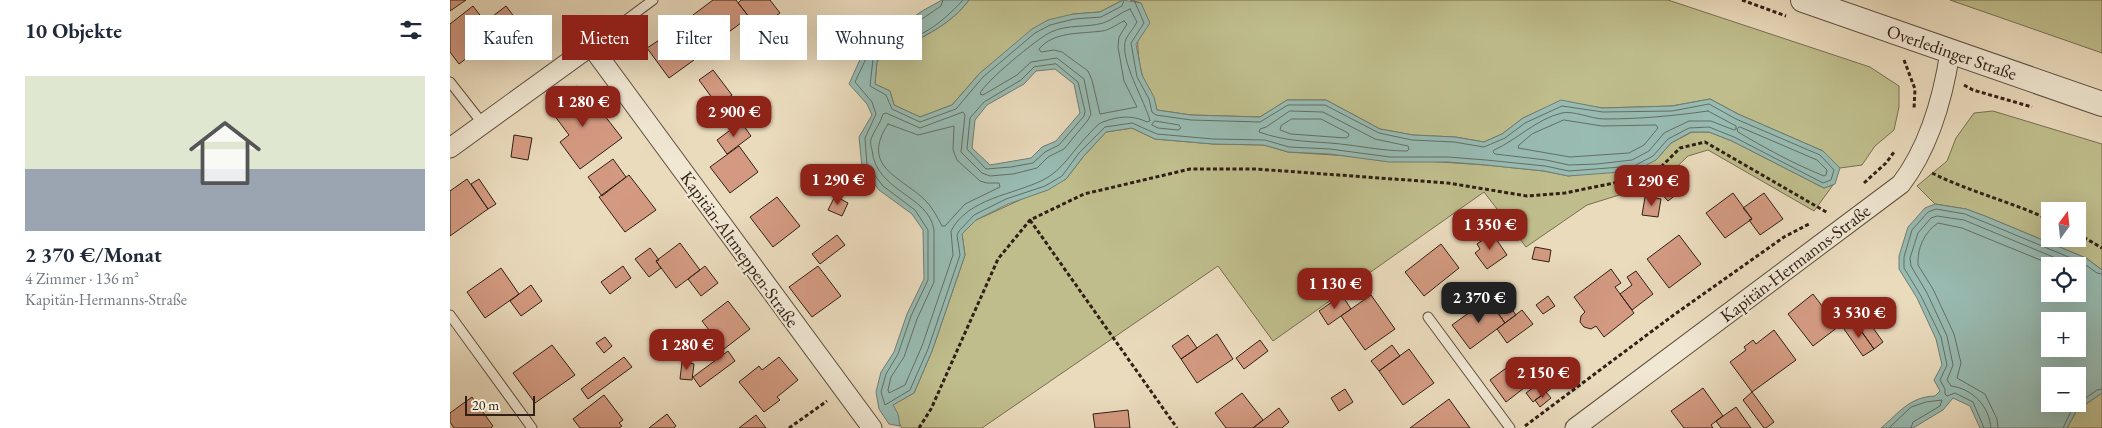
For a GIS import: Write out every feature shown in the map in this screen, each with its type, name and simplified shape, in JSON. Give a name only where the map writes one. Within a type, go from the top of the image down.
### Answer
[{"type":"street","name":"Overledinger Straße","points":[[1803,0],[2102,104]]},
{"type":"street","name":"Kapitän-Hermanns-Straße","points":[[1575,428],[1901,184],[1915,165],[1937,110],[1947,74],[1950,52]]},
{"type":"street","points":[[450,148],[571,60]]},
{"type":"street","name":"Kapitän-Altmeppen-Straße","points":[[601,60],[872,428]]},
{"type":"lane","points":[[633,15],[653,0]]},
{"type":"lane","points":[[450,82],[482,124]]},
{"type":"lane","points":[[450,316],[532,428]]},
{"type":"lane","points":[[1428,317],[1510,428]]},
{"type":"path","name":"Overledinger Straße","points":[[1903,59],[1915,89],[1913,116]]},
{"type":"path","points":[[919,428],[932,409],[998,259],[1030,220],[1084,194],[1190,169],[1256,169],[1448,183],[1527,196],[1565,193],[1653,175],[1680,148],[1705,142],[1849,223]]},
{"type":"path","points":[[1858,188],[1886,164],[1898,148]]},
{"type":"path","points":[[1915,165],[1972,190],[2041,216]]},
{"type":"path","points":[[1822,217],[1829,213]]},
{"type":"path","points":[[1030,220],[1178,428]]},
{"type":"path","points":[[1522,428],[1675,314],[1784,237],[1814,221]]},
{"type":"path","points":[[2086,239],[2102,248]]},
{"type":"path","points":[[789,428],[843,389]]},
{"type":"shaded area","points":[[969,0],[1123,0],[1100,12],[1073,14],[1004,54],[980,73],[952,105],[920,117],[894,105],[890,91],[875,84],[877,61],[922,60],[922,37],[938,28],[960,11]]},
{"type":"shaded area","points":[[1130,0],[1668,0],[1870,67],[1899,86],[1899,107],[1894,130],[1875,146],[1862,165],[1840,168],[1823,151],[1738,114],[1710,99],[1672,106],[1602,108],[1561,101],[1523,118],[1502,134],[1484,142],[1455,137],[1413,135],[1380,129],[1326,100],[1287,100],[1260,117],[1191,115],[1157,110],[1143,78],[1138,56],[1138,29],[1141,3]]},
{"type":"shaded area","points":[[1950,0],[2102,0],[2102,53]]},
{"type":"shaded area","points":[[1993,111],[2102,144],[2102,270],[2086,257],[2062,248],[2086,248],[2086,202],[2041,202],[2041,239],[1966,209],[1935,204],[1917,186],[1947,161],[1956,138],[1974,113]]},
{"type":"shaded area","points":[[1132,128],[1155,139],[1213,144],[1264,145],[1288,152],[1486,165],[1544,171],[1569,176],[1656,160],[1671,143],[1692,132],[1709,132],[1732,141],[1824,188],[1833,185],[1814,211],[1708,150],[1688,156],[1661,182],[1587,205],[1526,247],[1484,192],[1273,341],[1218,266],[982,428],[902,428],[892,405],[914,393],[932,351],[965,255],[962,234],[976,220],[1066,179],[1106,132]]},
{"type":"shaded area","points":[[2102,393],[2102,428],[2067,428],[2076,412],[2086,412],[2086,404]]},
{"type":"water","points":[[942,0],[969,0],[949,20],[922,37],[922,15],[916,15]]},
{"type":"water","points":[[1123,0],[1141,3],[1150,23],[1136,44],[1142,75],[1154,97],[1157,110],[1191,115],[1260,117],[1287,100],[1326,100],[1380,129],[1413,135],[1455,137],[1484,142],[1502,134],[1523,118],[1561,100],[1602,108],[1672,106],[1710,99],[1738,114],[1823,151],[1840,168],[1835,184],[1824,188],[1732,141],[1709,132],[1691,132],[1671,143],[1656,160],[1635,171],[1568,176],[1544,171],[1486,165],[1448,162],[1389,162],[1330,154],[1288,152],[1264,145],[1213,144],[1155,139],[1132,128],[1106,132],[1066,179],[1048,190],[1008,204],[976,220],[962,234],[965,255],[932,351],[914,393],[893,405],[898,414],[900,426],[889,424],[879,409],[876,392],[881,372],[894,352],[907,314],[924,279],[923,230],[912,214],[879,190],[862,167],[859,137],[872,115],[867,104],[849,84],[860,60],[879,60],[877,61],[875,84],[890,91],[894,105],[920,117],[952,105],[980,73],[1032,29],[1048,20],[1073,14],[1100,12]],"holes":[[[1055,69],[1074,84],[1080,113],[1056,141],[1042,147],[1031,158],[990,165],[972,148],[975,120],[987,105],[1024,84],[1036,71]]]},
{"type":"water","points":[[1935,204],[1966,209],[2041,239],[2041,248],[2062,248],[2084,257],[2041,257],[2041,302],[2086,302],[2086,258],[2102,270],[2102,393],[2086,404],[2086,367],[2041,367],[2041,412],[2076,412],[2067,428],[1980,428],[1970,406],[1953,398],[1943,410],[1913,428],[1881,428],[1911,403],[1918,399],[1935,396],[1940,391],[1934,380],[1942,365],[1936,339],[1917,298],[1899,269],[1899,256],[1908,227],[1925,208]]},
{"type":"building","points":[[450,0],[466,0],[450,11]]},
{"type":"building","points":[[713,0],[736,0],[747,15],[740,15],[740,24],[730,31],[730,15],[693,15]]},
{"type":"building","points":[[741,0],[770,0],[780,13],[777,15],[747,15],[738,3]]},
{"type":"building","points":[[473,6],[480,15],[465,15],[465,59],[459,64],[450,52],[450,24]]},
{"type":"building","points":[[506,6],[513,15],[494,15]]},
{"type":"building","points":[[658,41],[658,60],[694,60],[669,78],[648,47]]},
{"type":"building","points":[[713,70],[732,95],[718,106],[699,80]]},
{"type":"building","points":[[577,86],[597,114],[601,111],[622,138],[580,169],[560,142],[569,135],[548,107]]},
{"type":"building","points":[[741,122],[751,136],[727,154],[717,140]]},
{"type":"building","points":[[514,135],[532,138],[528,160],[511,157]]},
{"type":"building","points":[[739,146],[758,172],[730,193],[710,167]]},
{"type":"building","points":[[613,159],[626,177],[602,196],[588,177]]},
{"type":"building","points":[[629,175],[656,210],[625,232],[599,197]]},
{"type":"building","points":[[467,179],[488,209],[450,236],[450,191]]},
{"type":"building","points":[[479,179],[496,204],[488,209],[471,184]]},
{"type":"building","points":[[1669,183],[1678,193],[1668,201],[1659,191]]},
{"type":"building","points":[[1733,193],[1752,219],[1725,238],[1706,213]]},
{"type":"building","points":[[1764,193],[1783,219],[1760,235],[1749,220],[1752,219],[1743,208]]},
{"type":"building","points":[[835,196],[848,203],[842,216],[828,210]]},
{"type":"building","points":[[777,197],[800,226],[773,247],[750,217]]},
{"type":"building","points":[[1645,197],[1661,199],[1658,217],[1642,215]]},
{"type":"building","points":[[1492,233],[1507,255],[1487,269],[1475,253],[1480,249],[1477,244]]},
{"type":"building","points":[[837,235],[845,245],[820,264],[812,254]]},
{"type":"building","points":[[1679,235],[1701,264],[1669,288],[1647,259]]},
{"type":"building","points":[[680,243],[700,270],[676,288],[656,261]]},
{"type":"building","points":[[1441,244],[1459,268],[1424,296],[1405,272]]},
{"type":"building","points":[[1535,247],[1551,250],[1549,262],[1532,259]]},
{"type":"building","points":[[650,248],[659,260],[656,261],[661,268],[649,277],[635,259]]},
{"type":"building","points":[[623,266],[631,278],[610,294],[601,282]]},
{"type":"building","points":[[705,266],[718,283],[701,296],[688,279]]},
{"type":"building","points":[[818,266],[841,296],[812,317],[789,287]]},
{"type":"building","points":[[501,268],[519,294],[485,318],[467,292]]},
{"type":"building","points":[[1611,269],[1621,283],[1615,287],[1634,313],[1604,337],[1596,326],[1591,329],[1584,327],[1580,322],[1581,316],[1585,312],[1574,297]]},
{"type":"building","points":[[1636,271],[1653,294],[1632,310],[1620,294],[1632,285],[1627,277]]},
{"type":"building","points":[[531,285],[542,301],[521,316],[510,301]]},
{"type":"building","points":[[1499,291],[1516,315],[1505,323],[1488,299]]},
{"type":"building","points":[[1813,294],[1838,327],[1813,346],[1788,314]]},
{"type":"building","points":[[1342,295],[1351,309],[1328,325],[1319,311]]},
{"type":"building","points":[[1371,295],[1395,329],[1365,350],[1341,316]]},
{"type":"building","points":[[1548,296],[1555,306],[1543,314],[1536,305]]},
{"type":"building","points":[[1488,299],[1505,323],[1470,349],[1452,325]]},
{"type":"building","points":[[728,301],[750,329],[724,349],[702,321]]},
{"type":"building","points":[[1522,310],[1533,324],[1507,343],[1497,329]]},
{"type":"building","points":[[1864,315],[1883,342],[1874,349],[1854,321]]},
{"type":"building","points":[[1854,321],[1874,349],[1863,356],[1844,329]]},
{"type":"building","points":[[1774,330],[1796,360],[1752,392],[1730,362],[1746,350],[1744,347],[1753,340],[1756,344]]},
{"type":"building","points":[[1217,334],[1233,359],[1197,383],[1181,359]]},
{"type":"building","points":[[1188,335],[1197,348],[1181,359],[1172,346]]},
{"type":"building","points":[[605,337],[612,346],[604,353],[596,343]]},
{"type":"building","points":[[1260,340],[1268,351],[1244,369],[1236,358]]},
{"type":"building","points":[[552,345],[575,375],[535,403],[513,373]]},
{"type":"building","points":[[1392,345],[1400,356],[1379,371],[1371,361]]},
{"type":"building","points":[[1409,349],[1434,383],[1403,405],[1379,371]]},
{"type":"building","points":[[728,351],[735,361],[700,387],[693,377]]},
{"type":"building","points":[[624,357],[632,367],[588,399],[581,389]]},
{"type":"building","points":[[779,357],[798,380],[777,397],[780,400],[764,412],[739,382],[759,366],[762,370]]},
{"type":"building","points":[[1517,360],[1533,381],[1506,402],[1490,380]]},
{"type":"building","points":[[682,362],[694,364],[692,380],[680,379]]},
{"type":"building","points":[[1546,378],[1553,387],[1533,402],[1526,393]]},
{"type":"building","points":[[1703,388],[1723,416],[1711,425],[1713,428],[1684,428],[1671,411]]},
{"type":"building","points":[[1345,389],[1353,402],[1339,411],[1331,398]]},
{"type":"building","points":[[1546,392],[1551,398],[1540,407],[1535,400]]},
{"type":"building","points":[[1752,392],[1774,422],[1766,428],[1764,428],[1743,400]]},
{"type":"building","points":[[1242,393],[1263,420],[1253,428],[1226,428],[1215,413]]},
{"type":"building","points":[[604,395],[623,420],[619,423],[622,426],[619,428],[580,428],[573,419]]},
{"type":"building","points":[[472,397],[493,426],[491,428],[454,428],[450,422],[450,413]]},
{"type":"building","points":[[1449,399],[1470,428],[1410,428]]},
{"type":"building","points":[[1736,407],[1751,428],[1721,428],[1716,421]]},
{"type":"building","points":[[1279,408],[1289,422],[1282,428],[1253,428]]},
{"type":"building","points":[[1128,410],[1130,428],[1095,428],[1093,414]]},
{"type":"building","points":[[667,414],[676,426],[674,428],[649,428]]},
{"type":"building","points":[[756,415],[766,428],[739,428]]}]
